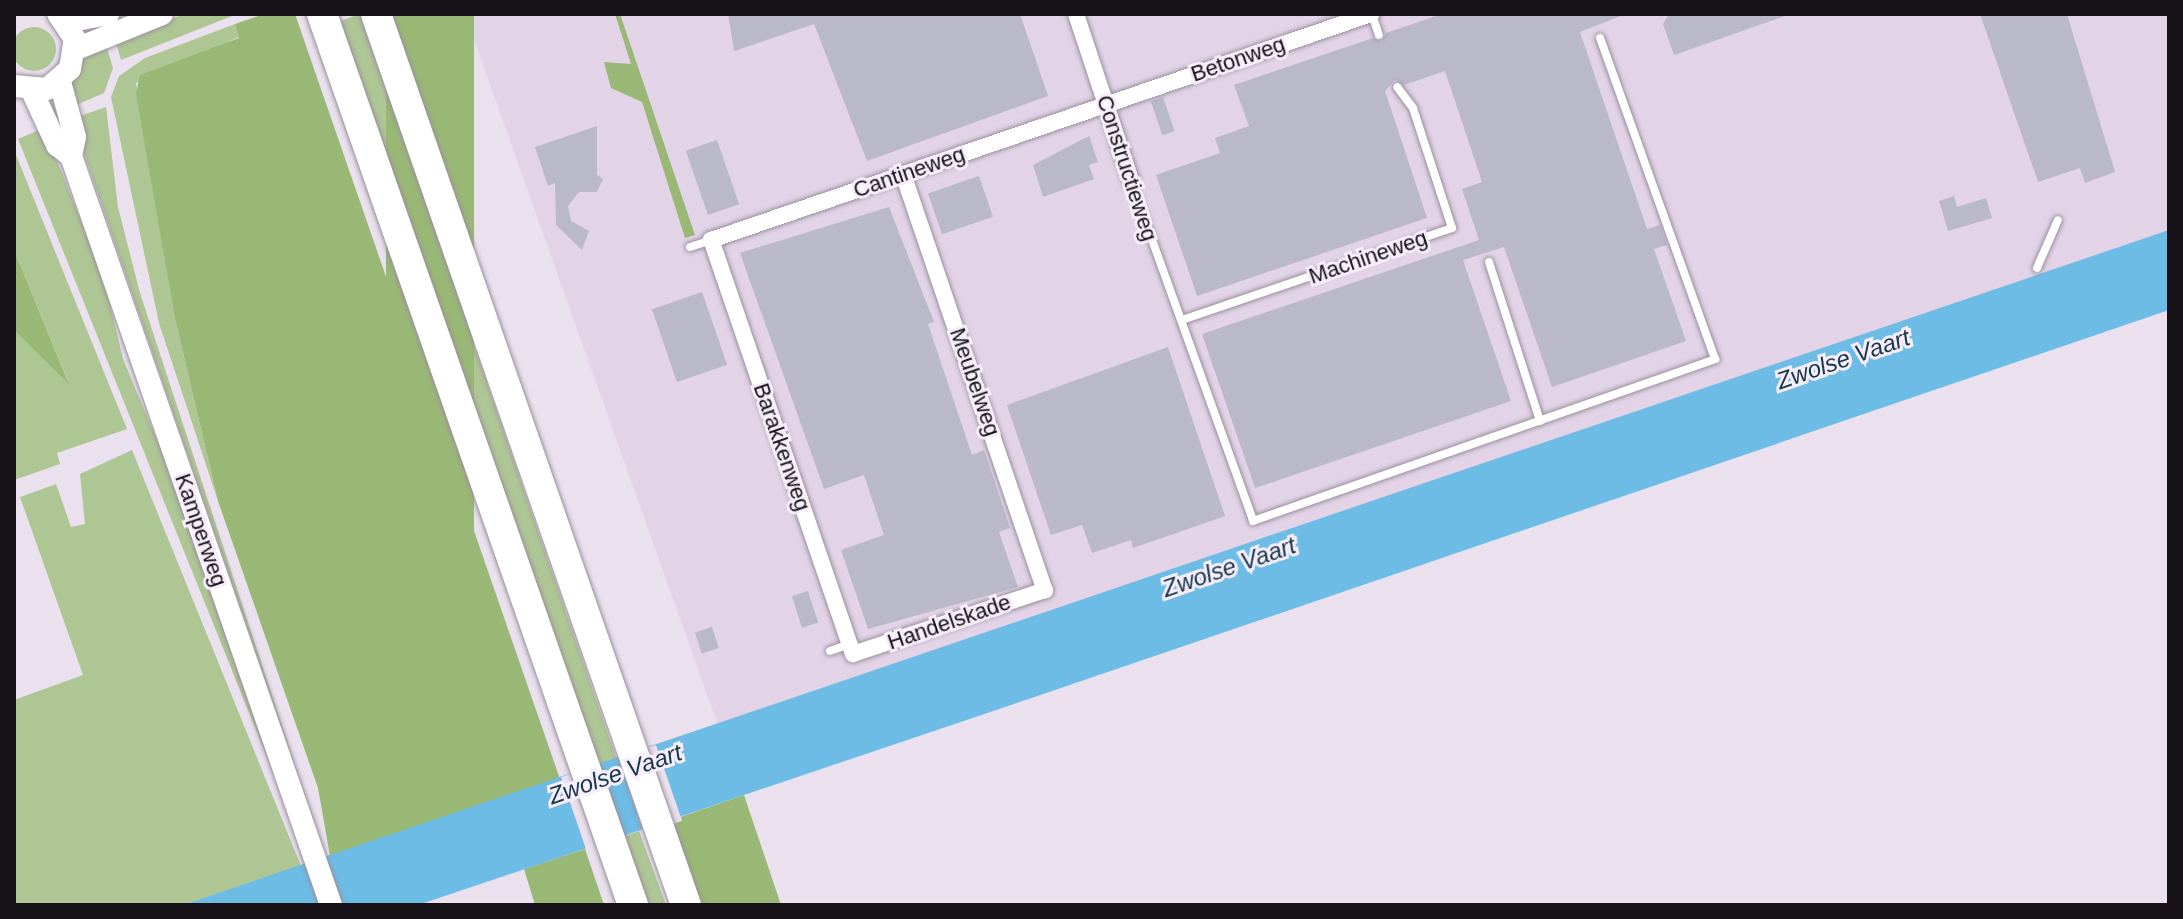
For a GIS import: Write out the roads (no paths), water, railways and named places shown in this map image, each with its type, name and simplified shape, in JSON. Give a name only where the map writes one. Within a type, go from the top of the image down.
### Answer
[{"type":"highway","points":[[376,14],[686,905]]},
{"type":"highway","points":[[322,16],[630,897]]},
{"type":"main road","points":[[76,49],[62,18],[108,14]]},
{"type":"main road","points":[[23,88],[60,82],[76,49],[162,14]]},
{"type":"main road","name":"Kamperweg","points":[[60,82],[75,137],[71,156],[331,905]]},
{"type":"main road","name":"Kamperweg","points":[[23,88],[57,145],[71,156]]},
{"type":"street","name":"Constructieweg","points":[[1076,14],[1132,183]]},
{"type":"street","name":"Betonweg","points":[[1106,105],[1371,14]]},
{"type":"street","name":"Cantineweg","points":[[711,240],[1106,105]]},
{"type":"street","name":"Meubelweg","points":[[903,174],[1045,590]]},
{"type":"street","name":"Barakkenweg","points":[[711,240],[851,649]]},
{"type":"street","name":"Handelskade","points":[[851,649],[1045,590]]},
{"type":"lane","points":[[1371,14],[1379,35]]},
{"type":"lane","points":[[1489,262],[1540,421],[1715,359],[1600,38]]},
{"type":"lane","name":"Machineweg","points":[[1185,319],[1452,228],[1413,108],[1397,87]]},
{"type":"lane","name":"Constructieweg","points":[[1132,183],[1185,319],[1253,521],[1540,421]]},
{"type":"lane","points":[[2037,268],[2058,220]]},
{"type":"lane","points":[[690,247],[711,240]]},
{"type":"lane","points":[[830,651],[851,649]]},
{"type":"water","name":"Zwolse Vaart","points":[[2169,230],[2169,310],[1011,705],[418,905],[183,905]]}]
